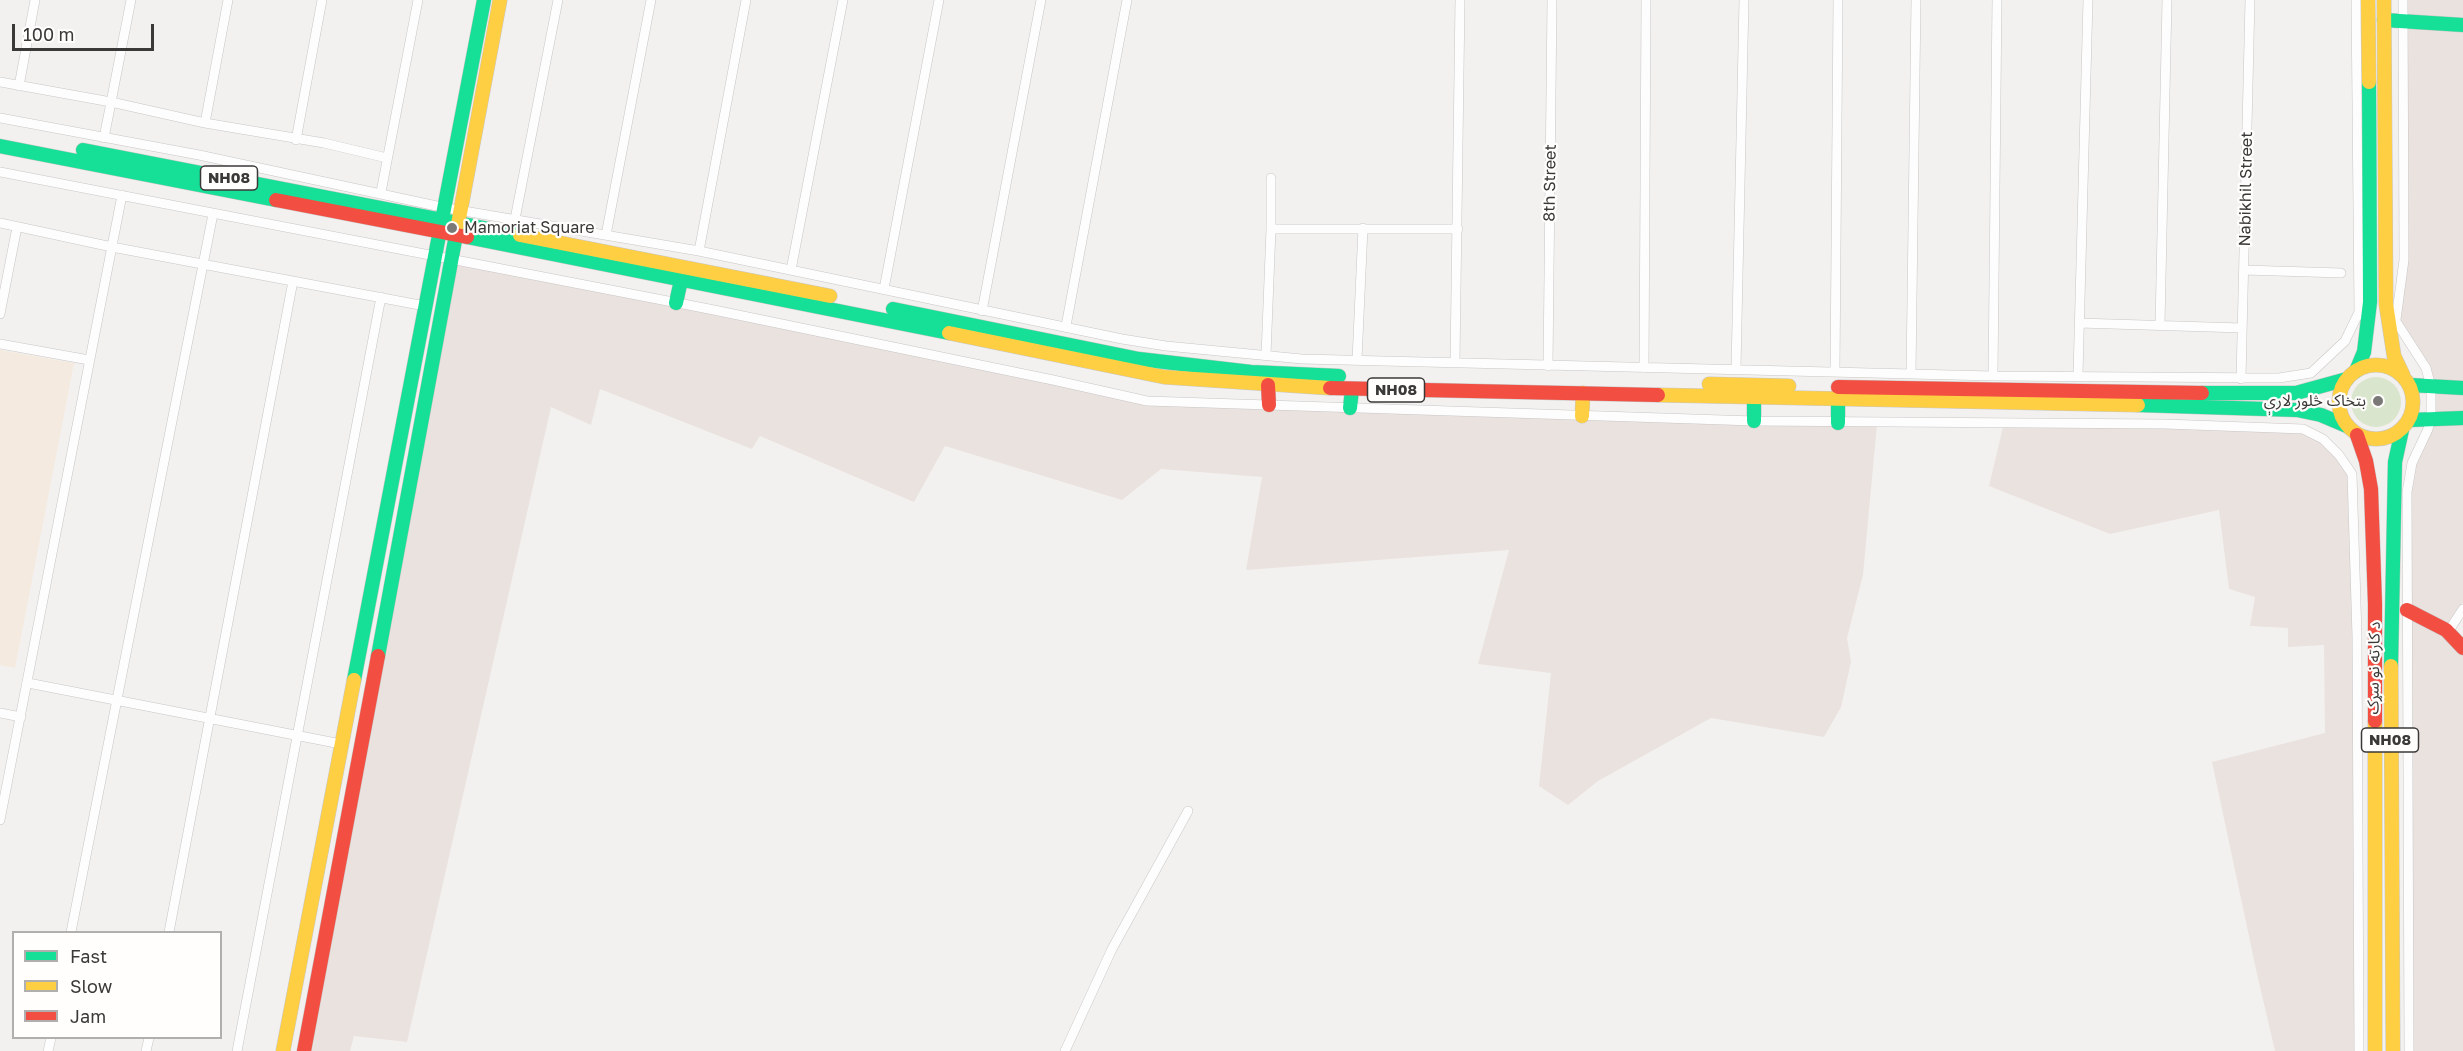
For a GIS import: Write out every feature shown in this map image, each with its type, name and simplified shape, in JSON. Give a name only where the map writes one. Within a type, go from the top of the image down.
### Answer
[{"type":"main road","points":[[283,1051],[484,0]]},
{"type":"main road","points":[[304,1051],[500,0]]},
{"type":"main road","points":[[2351,375],[2364,352],[2370,302],[2368,0]]},
{"type":"main road","points":[[2384,0],[2386,304],[2394,356],[2406,380],[2431,387],[2463,388]]},
{"type":"main road","points":[[2384,20],[2463,25]]},
{"type":"main road","name":"NH08","points":[[0,134],[443,220]]},
{"type":"main road","name":"NH08","points":[[0,146],[458,222],[1083,348],[1149,360],[1251,372],[1361,377],[1833,387],[2296,393],[2351,375],[2367,366],[2380,365],[2392,368],[2406,380],[2414,397],[2414,409],[2406,425],[2392,437],[2380,440],[2368,439],[2321,415],[2274,408],[1268,386],[1139,373],[681,280],[458,222]]},
{"type":"main road","points":[[676,303],[681,280]]},
{"type":"main road","name":"NH08","points":[[2351,375],[2341,390],[2339,403],[2341,415],[2352,430]]},
{"type":"main road","points":[[1268,386],[1269,405]]},
{"type":"main road","points":[[1350,408],[1352,389]]},
{"type":"main road","points":[[1582,416],[1583,393]]},
{"type":"main road","points":[[1754,397],[1754,421]]},
{"type":"main road","points":[[1838,399],[1838,423]]},
{"type":"main road","points":[[2406,425],[2430,418],[2463,418]]},
{"type":"main road","name":"د کارته نو سړک","points":[[2393,1051],[2390,744],[2400,500],[2395,462],[2406,425]]},
{"type":"main road","name":"د کارته نو سړک","points":[[2352,430],[2367,461],[2371,489],[2375,604],[2376,1051]]},
{"type":"main road","points":[[2407,610],[2448,632],[2463,648]]},
{"type":"main road","points":[[2393,947],[2408,925]]},
{"type":"street","points":[[19,86],[35,0]]},
{"type":"street","points":[[104,138],[131,0]]},
{"type":"street","points":[[205,123],[228,0]]},
{"type":"street","points":[[296,140],[322,0]]},
{"type":"street","points":[[381,192],[418,0]]},
{"type":"street","points":[[515,219],[558,0]]},
{"type":"street","points":[[606,235],[651,0]]},
{"type":"street","points":[[699,251],[746,0]]},
{"type":"street","points":[[791,270],[843,0]]},
{"type":"street","points":[[884,289],[939,0]]},
{"type":"street","points":[[982,311],[1041,0]]},
{"type":"street","points":[[1066,326],[1127,0]]},
{"type":"street","points":[[1455,362],[1460,0]]},
{"type":"street","name":"8th Street","points":[[1548,366],[1552,0]]},
{"type":"street","points":[[1644,368],[1646,0]]},
{"type":"street","points":[[1737,368],[1744,0]]},
{"type":"street","points":[[1835,371],[1838,0]]},
{"type":"street","points":[[1911,374],[1916,0]]},
{"type":"street","points":[[1993,376],[1998,0]]},
{"type":"street","points":[[2078,375],[2088,0]]},
{"type":"street","points":[[2160,325],[2167,0]]},
{"type":"street","name":"Nabikhil Street","points":[[2241,379],[2250,0]]},
{"type":"street","points":[[2296,393],[2311,373],[2345,341],[2359,312],[2356,0]]},
{"type":"street","points":[[2390,336],[2397,323],[2404,260],[2403,0]]},
{"type":"street","points":[[0,82],[111,102],[205,123],[324,143],[387,158]]},
{"type":"street","points":[[0,118],[381,192],[443,220]]},
{"type":"street","points":[[0,172],[676,303],[1042,377],[1147,402],[1838,423],[2165,424],[2303,429],[2323,439],[2339,455],[2352,474],[2371,489]]},
{"type":"street","points":[[1266,355],[1271,178]]},
{"type":"street","points":[[0,819],[122,195]]},
{"type":"street","points":[[71,931],[213,214]]},
{"type":"street","points":[[458,222],[515,219],[699,251],[982,311],[1166,346],[1302,359],[1993,376],[2078,375],[2241,379],[2279,378],[2311,373]]},
{"type":"street","points":[[0,223],[112,247],[426,306]]},
{"type":"street","points":[[0,314],[17,226]]},
{"type":"street","points":[[1357,360],[1363,228]]},
{"type":"street","points":[[1271,229],[1458,229]]},
{"type":"street","points":[[2244,270],[2341,273]]},
{"type":"street","points":[[169,931],[293,281]]},
{"type":"street","points":[[237,1051],[381,297]]},
{"type":"street","points":[[2359,312],[2368,328]]},
{"type":"street","points":[[2079,323],[2242,328]]},
{"type":"street","points":[[2397,323],[2426,368],[2431,387],[2428,429],[2412,463],[2400,500],[2407,610],[2407,1051]]},
{"type":"street","points":[[0,344],[89,360]]},
{"type":"street","points":[[2303,429],[2321,415]]},
{"type":"street","points":[[2352,474],[2357,636],[2359,1051]]},
{"type":"street","points":[[2448,632],[2463,609]]},
{"type":"street","points":[[28,683],[341,744]]},
{"type":"street","points":[[0,713],[21,717]]},
{"type":"street","points":[[1065,1051],[1112,949],[1188,811]]},
{"type":"shaded area","points":[[2403,0],[2463,0],[2463,602],[2446,630],[2463,648],[2463,1051],[2409,1051],[2407,492],[2428,429],[2426,368],[2397,323],[2404,260]]},
{"type":"shaded area","points":[[450,259],[1147,401],[1877,424],[1863,575],[1847,638],[1851,662],[1841,707],[1824,737],[1711,718],[1598,781],[1568,805],[1539,786],[1551,673],[1478,664],[1509,550],[1246,570],[1262,477],[1161,469],[1122,500],[945,446],[914,502],[760,436],[752,449],[600,389],[591,425],[551,407],[407,1042],[354,1036],[350,1051],[304,1051]]},
{"type":"shaded area","points":[[0,350],[74,363],[15,668],[0,665]]},
{"type":"shaded area","points":[[2004,423],[2303,429],[2323,439],[2352,474],[2359,1051],[2275,1051],[2212,762],[2325,733],[2324,645],[2288,647],[2288,628],[2250,626],[2255,597],[2229,589],[2219,510],[2110,534],[1989,486]]},
{"type":"green space","points":[[2371,377],[2381,377],[2394,384],[2401,397],[2401,407],[2394,420],[2381,427],[2371,427],[2362,423],[2355,416],[2351,407],[2351,397],[2355,388],[2362,381]]},
{"type":"traffic: fast","points":[[354,680],[484,0]]},
{"type":"traffic: fast","points":[[2384,20],[2463,25]]},
{"type":"traffic: fast","points":[[2356,371],[2364,352],[2370,302],[2369,82]]},
{"type":"traffic: fast","points":[[0,146],[276,200]]},
{"type":"traffic: fast","points":[[83,150],[520,235]]},
{"type":"traffic: fast","points":[[378,656],[458,224]]},
{"type":"traffic: fast","points":[[467,237],[949,333]]},
{"type":"traffic: fast","points":[[676,303],[681,280]]},
{"type":"traffic: fast","points":[[893,309],[1139,359],[1251,372],[1339,376]]},
{"type":"traffic: fast","points":[[2202,393],[2296,393],[2347,379]]},
{"type":"traffic: fast","points":[[2410,385],[2463,388]]},
{"type":"traffic: fast","points":[[1350,408],[1352,389]]},
{"type":"traffic: fast","points":[[1754,397],[1754,421]]},
{"type":"traffic: fast","points":[[1838,399],[1838,423]]},
{"type":"traffic: fast","points":[[2138,405],[2297,410],[2321,415],[2347,426]]},
{"type":"traffic: fast","points":[[2410,420],[2463,418]]},
{"type":"traffic: fast","points":[[2391,666],[2395,462],[2402,430]]},
{"type":"traffic: slow","points":[[458,224],[500,0]]},
{"type":"traffic: slow","points":[[2368,0],[2369,82]]},
{"type":"traffic: slow","points":[[2384,0],[2386,304],[2394,356],[2403,375]]},
{"type":"traffic: slow","points":[[520,235],[830,296]]},
{"type":"traffic: slow","points":[[949,333],[1164,377],[1330,388]]},
{"type":"traffic: slow","points":[[2369,365],[2383,365],[2397,371],[2407,381],[2413,395],[2413,402],[2411,416],[2397,433],[2383,439],[2369,439],[2355,433],[2345,423],[2339,409],[2339,395],[2345,381],[2355,371],[2369,365]]},
{"type":"traffic: slow","points":[[1709,384],[1789,386]]},
{"type":"traffic: slow","points":[[1582,416],[1583,393]]},
{"type":"traffic: slow","points":[[1658,395],[2138,405]]},
{"type":"traffic: slow","points":[[2391,666],[2393,1051]]},
{"type":"traffic: slow","points":[[283,1051],[354,680]]},
{"type":"traffic: slow","points":[[2375,721],[2375,1051]]},
{"type":"traffic: jam","points":[[276,200],[467,237]]},
{"type":"traffic: jam","points":[[1268,385],[1269,405]]},
{"type":"traffic: jam","points":[[1838,387],[2202,393]]},
{"type":"traffic: jam","points":[[1330,388],[1658,395]]},
{"type":"traffic: jam","points":[[2357,435],[2366,461],[2371,489],[2375,604],[2375,721]]},
{"type":"traffic: jam","points":[[2407,610],[2446,630],[2463,648]]},
{"type":"traffic: jam","points":[[304,1051],[378,656]]},
{"type":"place","name":"Mamoriat Square","points":[[452,228]]},
{"type":"place","name":"بتخاک څلور لارې","points":[[2378,401]]}]
